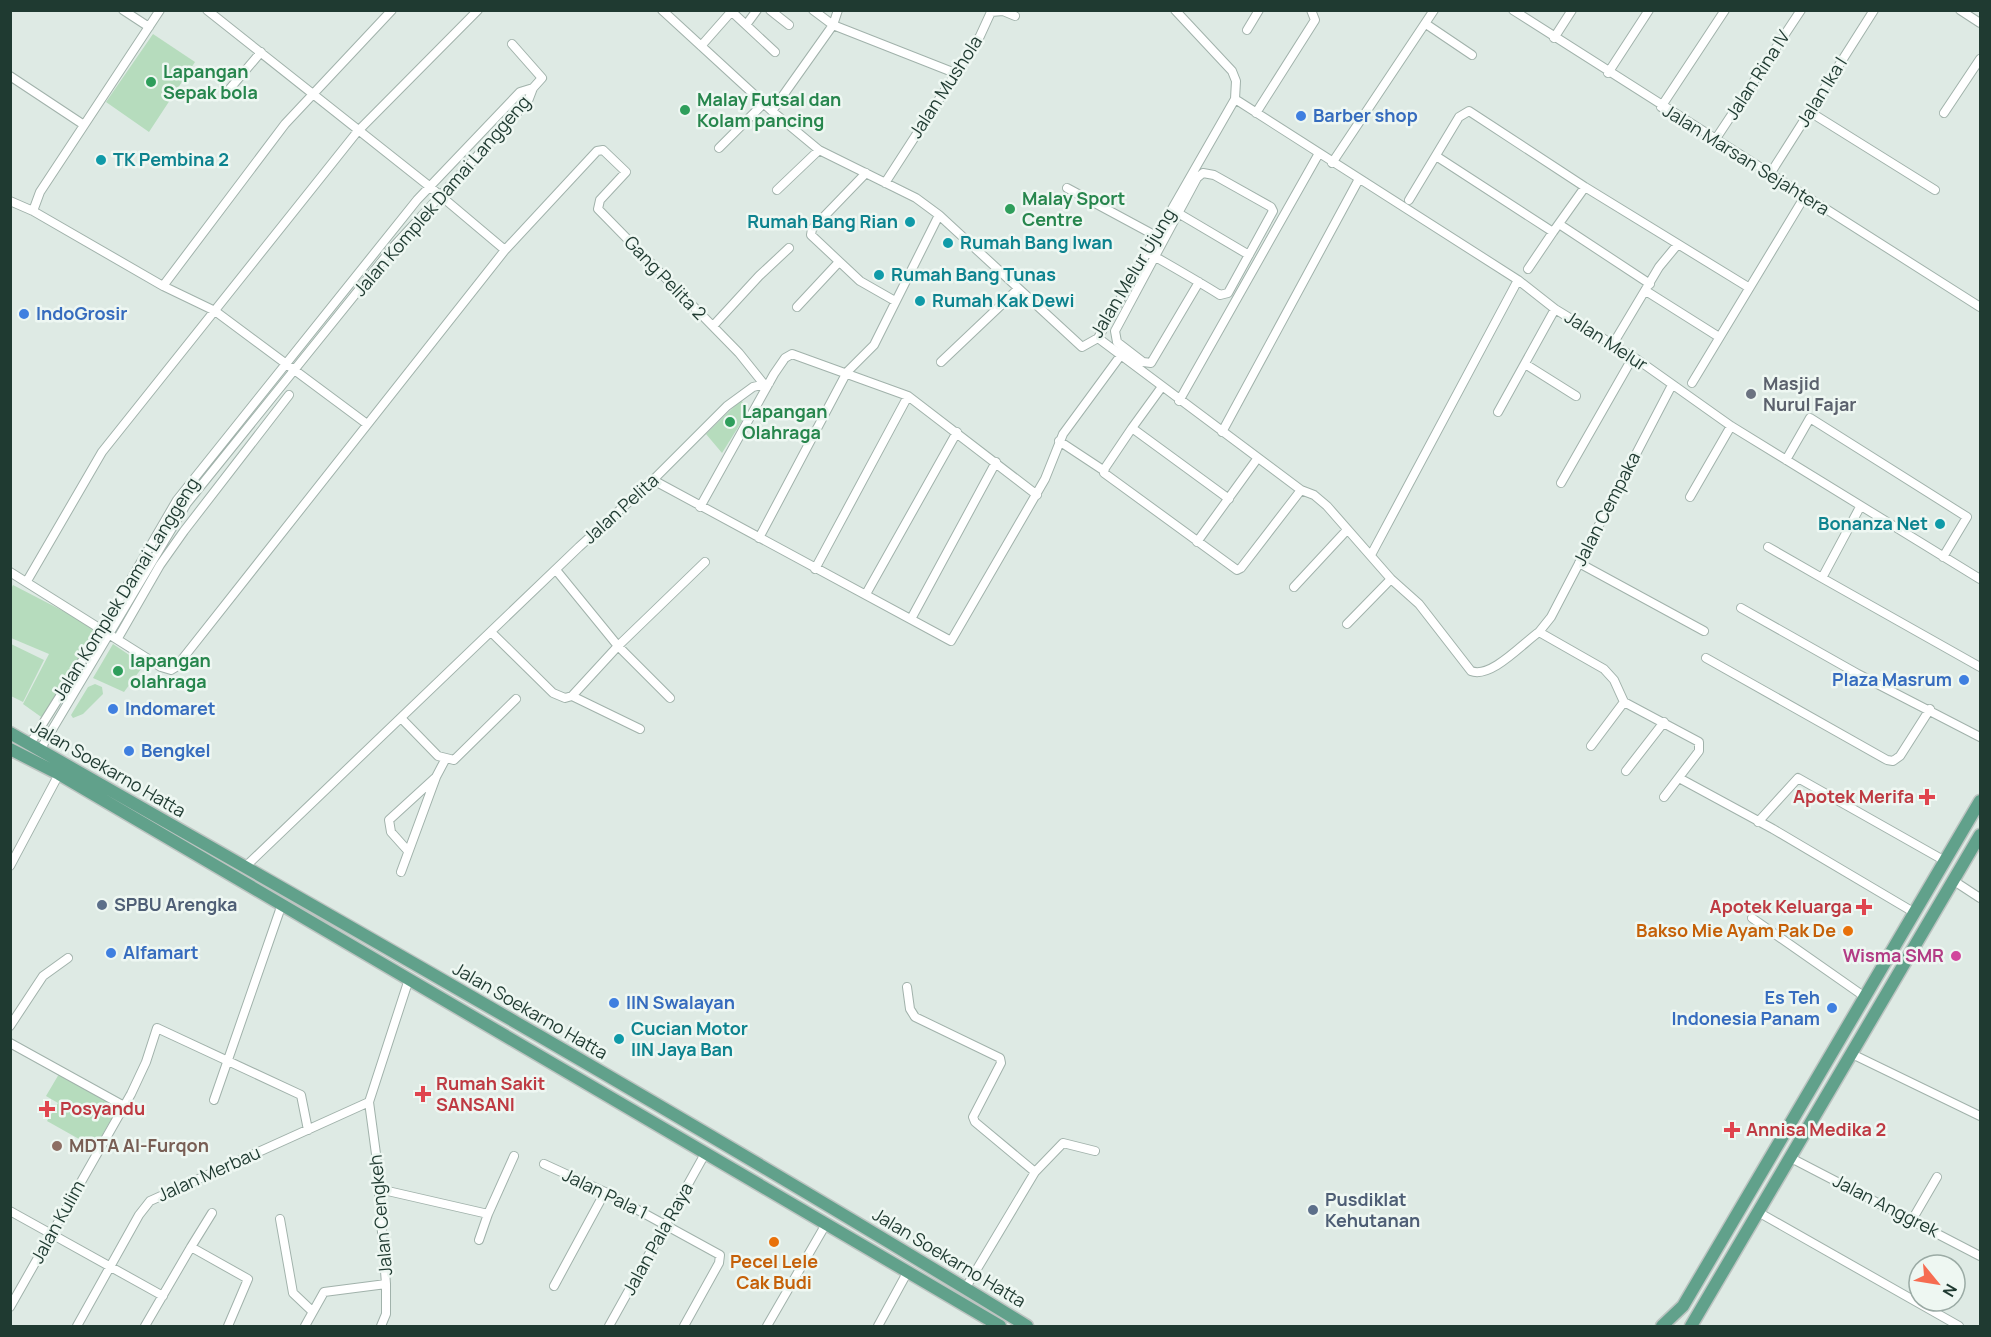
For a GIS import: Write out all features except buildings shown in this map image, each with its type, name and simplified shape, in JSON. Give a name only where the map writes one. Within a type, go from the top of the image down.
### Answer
[{"type":"main road","name":"Jalan Soekarno Hatta","points":[[10,733],[475,999],[1027,1326]]},
{"type":"main road","name":"Jalan Soekarno Hatta","points":[[10,749],[59,774],[1000,1326]]},
{"type":"main road","points":[[1670,1326],[1980,801]]},
{"type":"main road","points":[[1691,1326],[1980,835]]},
{"type":"main road","points":[[1865,998],[1879,1008]]},
{"type":"main road","points":[[467,1013],[475,999]]},
{"type":"main road","points":[[1662,1326],[1683,1306]]},
{"type":"street","points":[[123,10],[149,27]]},
{"type":"street","points":[[33,211],[40,192],[160,10]]},
{"type":"street","points":[[10,572],[118,638],[160,667],[171,670],[176,667],[505,249],[440,194],[357,132],[314,94],[207,10]]},
{"type":"street","points":[[162,286],[285,124],[392,10]]},
{"type":"street","points":[[27,581],[102,452],[357,132],[478,10]]},
{"type":"street","name":"Jalan Melur Ujung","points":[[662,10],[771,111],[819,150],[916,198],[939,215],[1080,346],[1098,338],[1151,254],[1156,236],[1234,99]]},
{"type":"street","points":[[746,25],[757,10]]},
{"type":"street","points":[[770,10],[789,25]]},
{"type":"street","points":[[813,10],[833,25],[955,73]]},
{"type":"street","points":[[771,111],[833,25],[838,10]]},
{"type":"street","points":[[1175,10],[1232,71],[1236,81],[1234,99]]},
{"type":"street","points":[[1247,30],[1259,10]]},
{"type":"street","points":[[1256,113],[1315,20],[1311,10]]},
{"type":"street","points":[[1332,163],[1434,10]]},
{"type":"street","name":"Jalan Marsan Sejahtera","points":[[1513,10],[1661,107],[1980,307]]},
{"type":"street","points":[[1554,38],[1572,10]]},
{"type":"street","points":[[1608,73],[1649,10]]},
{"type":"street","points":[[1661,107],[1725,10]]},
{"type":"street","name":"Jalan Rina IV","points":[[1716,141],[1801,10]]},
{"type":"street","name":"Jalan Ika I","points":[[1770,174],[1874,10]]},
{"type":"street","points":[[1960,10],[1980,23]]},
{"type":"street","points":[[701,46],[730,11],[775,52]]},
{"type":"street","name":"Jalan Mushola","points":[[885,183],[980,36],[991,12],[1002,11],[1015,16]]},
{"type":"street","points":[[1426,24],[1472,55]]},
{"type":"street","points":[[512,44],[542,78],[533,88]]},
{"type":"street","points":[[227,92],[261,52]]},
{"type":"street","points":[[1944,113],[1980,59]]},
{"type":"street","points":[[10,76],[84,125]]},
{"type":"street","name":"Jalan Komplek Damai Langgeng","points":[[153,549],[342,294],[429,186],[520,92],[533,88]]},
{"type":"street","name":"Jalan Komplek Damai Langgeng","points":[[35,747],[153,549],[177,500],[290,367],[351,302],[395,245],[477,153],[528,101],[533,88]]},
{"type":"street","name":"Jalan Melur","points":[[1234,99],[1318,155],[1518,280],[1555,309],[1633,357],[1731,426],[1980,579]]},
{"type":"street","points":[[719,148],[764,104]]},
{"type":"street","points":[[1409,200],[1459,117],[1469,111],[1585,187],[1748,287]]},
{"type":"street","points":[[1810,112],[1935,190]]},
{"type":"street","points":[[470,144],[477,153]]},
{"type":"street","name":"Gang Pelita 2","points":[[505,249],[597,151],[603,150],[626,172],[600,200],[598,209],[766,383]]},
{"type":"street","points":[[777,190],[819,150]]},
{"type":"street","points":[[1179,401],[1318,155]]},
{"type":"street","points":[[1436,156],[1553,232]]},
{"type":"street","points":[[866,172],[811,232],[812,238],[860,281],[895,301]]},
{"type":"street","points":[[1151,254],[1199,282],[1220,295],[1228,293],[1273,212],[1271,207],[1208,173],[1197,178],[1178,213],[1151,254],[1114,335],[1117,342],[1145,363],[1151,363],[1199,282]]},
{"type":"street","points":[[1222,432],[1359,179]]},
{"type":"street","points":[[1528,269],[1585,187]]},
{"type":"street","points":[[1066,188],[1156,236]]},
{"type":"street","points":[[1692,383],[1805,196]]},
{"type":"street","points":[[10,201],[33,211],[162,286],[215,311],[367,424]]},
{"type":"street","points":[[1178,213],[1249,255]]},
{"type":"street","points":[[759,538],[847,372],[874,345],[939,215]]},
{"type":"street","points":[[1559,224],[1719,337]]},
{"type":"street","points":[[1613,344],[1678,243]]},
{"type":"street","points":[[713,326],[759,276],[789,249]]},
{"type":"street","points":[[797,307],[838,263]]},
{"type":"street","points":[[1371,555],[1518,280]]},
{"type":"street","points":[[941,362],[1018,289]]},
{"type":"street","points":[[342,294],[351,302]]},
{"type":"street","points":[[1498,412],[1555,309]]},
{"type":"street","points":[[1098,338],[1257,459],[1300,490],[1319,499],[1346,531],[1371,555],[1391,579],[1347,624]]},
{"type":"street","name":"Jalan Pelita","points":[[244,868],[555,570],[653,480],[727,406],[753,387],[766,383],[783,361],[792,354],[908,396],[1036,495]]},
{"type":"street","points":[[653,480],[815,569],[949,640],[953,640],[1036,495],[1059,441],[1121,355]]},
{"type":"street","points":[[1562,483],[1633,357]]},
{"type":"street","points":[[1525,364],[1576,396]]},
{"type":"street","points":[[700,507],[766,383]]},
{"type":"street","name":"Jalan Cempaka","points":[[1391,579],[1419,604],[1465,666],[1476,673],[1497,666],[1539,632],[1551,617],[1672,385]]},
{"type":"street","points":[[1103,470],[1161,388]]},
{"type":"street","points":[[118,638],[166,556],[197,512],[289,395]]},
{"type":"street","points":[[815,569],[908,396]]},
{"type":"street","points":[[1786,460],[1810,418],[1841,437],[1967,517],[1943,557]]},
{"type":"street","points":[[1690,497],[1731,426]]},
{"type":"street","points":[[1132,428],[1229,500]]},
{"type":"street","points":[[866,594],[957,432]]},
{"type":"street","points":[[239,435],[250,444]]},
{"type":"street","points":[[1059,441],[1103,470],[1231,567],[1241,568],[1300,490]]},
{"type":"street","points":[[1197,542],[1257,459]]},
{"type":"street","points":[[911,619],[996,462]]},
{"type":"street","points":[[187,503],[197,512]]},
{"type":"street","points":[[1822,578],[1860,507]]},
{"type":"street","points":[[1294,587],[1346,531]]},
{"type":"street","points":[[1768,548],[1980,667]]},
{"type":"street","points":[[153,549],[166,556]]},
{"type":"street","points":[[490,632],[553,693],[565,698],[572,696],[618,646],[705,562]]},
{"type":"street","points":[[1579,563],[1704,631]]},
{"type":"street","points":[[555,570],[618,646],[670,698]]},
{"type":"street","points":[[1741,608],[1858,674],[1930,709],[1980,737]]},
{"type":"street","name":"Jalan Komplek Damai Langgeng","points":[[35,747],[105,631]]},
{"type":"street","points":[[1539,632],[1604,669],[1614,680],[1624,702],[1696,740],[1701,746],[1664,797]]},
{"type":"street","points":[[1706,658],[1887,760],[1893,761],[1900,756],[1930,709]]},
{"type":"street","points":[[572,696],[640,729]]},
{"type":"street","points":[[401,718],[438,756],[445,760],[454,760],[516,699]]},
{"type":"street","points":[[1591,746],[1624,702]]},
{"type":"street","points":[[1626,771],[1664,722]]},
{"type":"street","points":[[401,872],[436,777],[445,760]]},
{"type":"street","points":[[10,866],[59,774]]},
{"type":"street","points":[[408,851],[391,832],[389,820],[436,777]]},
{"type":"street","points":[[1679,778],[1915,913]]},
{"type":"street","points":[[1758,822],[1797,778],[1945,861]]},
{"type":"street","points":[[1954,881],[1980,898]]},
{"type":"street","points":[[214,1100],[282,904]]},
{"type":"street","points":[[1752,918],[1865,998]]},
{"type":"street","points":[[10,1026],[43,976],[68,958]]},
{"type":"street","points":[[369,1102],[409,979]]},
{"type":"street","points":[[907,987],[910,1009],[915,1017],[1000,1058],[1001,1063],[973,1117],[975,1122],[1035,1172]]},
{"type":"street","name":"Jalan Kulim","points":[[10,1307],[124,1106],[146,1062],[157,1028],[228,1059]]},
{"type":"street","points":[[10,1043],[124,1106]]},
{"type":"street","points":[[1852,1054],[1980,1116]]},
{"type":"street","points":[[228,1059],[301,1095],[308,1130]]},
{"type":"street","name":"Jalan Merbau","points":[[77,1326],[139,1215],[150,1201],[369,1102]]},
{"type":"street","name":"Jalan Cengkeh","points":[[369,1102],[379,1189],[386,1284],[386,1314],[381,1326]]},
{"type":"street","points":[[965,1289],[1035,1172],[1063,1143],[1095,1151]]},
{"type":"street","name":"Jalan Pala Raya","points":[[609,1326],[705,1152]]},
{"type":"street","points":[[479,1240],[514,1156]]},
{"type":"street","name":"Jalan Anggrek","points":[[1791,1158],[1980,1256]]},
{"type":"street","name":"Jalan Pala 1","points":[[544,1164],[605,1192],[717,1253],[720,1258],[684,1326]]},
{"type":"street","points":[[1912,1220],[1937,1177]]},
{"type":"street","points":[[379,1189],[488,1214]]},
{"type":"street","points":[[554,1287],[605,1192]]},
{"type":"street","points":[[10,1211],[111,1265],[163,1296]]},
{"type":"street","points":[[1758,1212],[1959,1326]]},
{"type":"street","points":[[145,1326],[212,1213]]},
{"type":"street","points":[[280,1219],[293,1293],[312,1311]]},
{"type":"street","points":[[767,1326],[826,1224]]},
{"type":"street","points":[[191,1247],[248,1279],[228,1326]]},
{"type":"street","points":[[878,1326],[908,1271]]},
{"type":"street","points":[[304,1326],[321,1295],[328,1290],[386,1284]]},
{"type":"green space","name":"Lapangan Sepak bola","points":[[153,34],[195,62],[149,132],[106,102]]},
{"type":"green space","name":"Lapangan Olahraga","points":[[741,400],[749,410],[722,453],[706,434]]},
{"type":"green space","points":[[13,585],[96,628],[44,719],[23,704],[49,654],[11,638],[10,591]]},
{"type":"green space","points":[[11,644],[44,660],[23,702],[11,696]]},
{"type":"green space","name":"lapangan olahraga","points":[[113,644],[144,665],[124,692],[93,678]]},
{"type":"green space","points":[[95,684],[102,687],[103,694],[83,714],[73,718],[71,715],[88,687]]},
{"type":"green space","points":[[59,1074],[118,1107],[95,1148],[47,1121],[58,1103],[46,1096]]},
{"type":"place","name":"Lapangan Sepak bola","points":[[151,82]]},
{"type":"place","name":"Malay Futsal dan Kolam pancing","points":[[685,110]]},
{"type":"place","name":"Barber shop","points":[[1301,116]]},
{"type":"place","name":"TK Pembina 2","points":[[101,160]]},
{"type":"place","name":"Malay Sport Centre","points":[[1010,209]]},
{"type":"place","name":"Rumah Bang Rian","points":[[910,222]]},
{"type":"place","name":"Rumah Bang Iwan","points":[[948,243]]},
{"type":"place","name":"Rumah Bang Tunas","points":[[879,275]]},
{"type":"place","name":"Rumah Kak Dewi","points":[[920,301]]},
{"type":"place","name":"IndoGrosir","points":[[24,314]]},
{"type":"place","name":"Masjid Nurul Fajar","points":[[1751,394]]},
{"type":"place","name":"Lapangan Olahraga","points":[[730,422]]},
{"type":"place","name":"Bonanza Net","points":[[1940,524]]},
{"type":"place","name":"lapangan olahraga","points":[[118,671]]},
{"type":"place","name":"Plaza Masrum","points":[[1964,680]]},
{"type":"place","name":"Indomaret","points":[[113,709]]},
{"type":"place","name":"Bengkel","points":[[129,751]]},
{"type":"place","name":"Apotek Merifa","points":[[1927,797]]},
{"type":"place","name":"SPBU Arengka","points":[[102,905]]},
{"type":"place","name":"Apotek Keluarga","points":[[1864,907]]},
{"type":"place","name":"Bakso Mie Ayam Pak De","points":[[1848,931]]},
{"type":"place","name":"Alfamart","points":[[111,953]]},
{"type":"place","name":"Wisma SMR","points":[[1956,956]]},
{"type":"place","name":"IIN Swalayan","points":[[614,1003]]},
{"type":"place","name":"Es Teh Indonesia Panam","points":[[1832,1008]]},
{"type":"place","name":"Cucian Motor IIN Jaya Ban","points":[[619,1039]]},
{"type":"place","name":"Rumah Sakit SANSANI","points":[[423,1094]]},
{"type":"place","name":"Posyandu","points":[[47,1109]]},
{"type":"place","name":"Annisa Medika 2","points":[[1732,1130]]},
{"type":"place","name":"MDTA Al-Furqon","points":[[57,1146]]},
{"type":"place","name":"Pusdiklat Kehutanan","points":[[1313,1210]]},
{"type":"place","name":"Pecel Lele Cak Budi","points":[[774,1242]]}]
